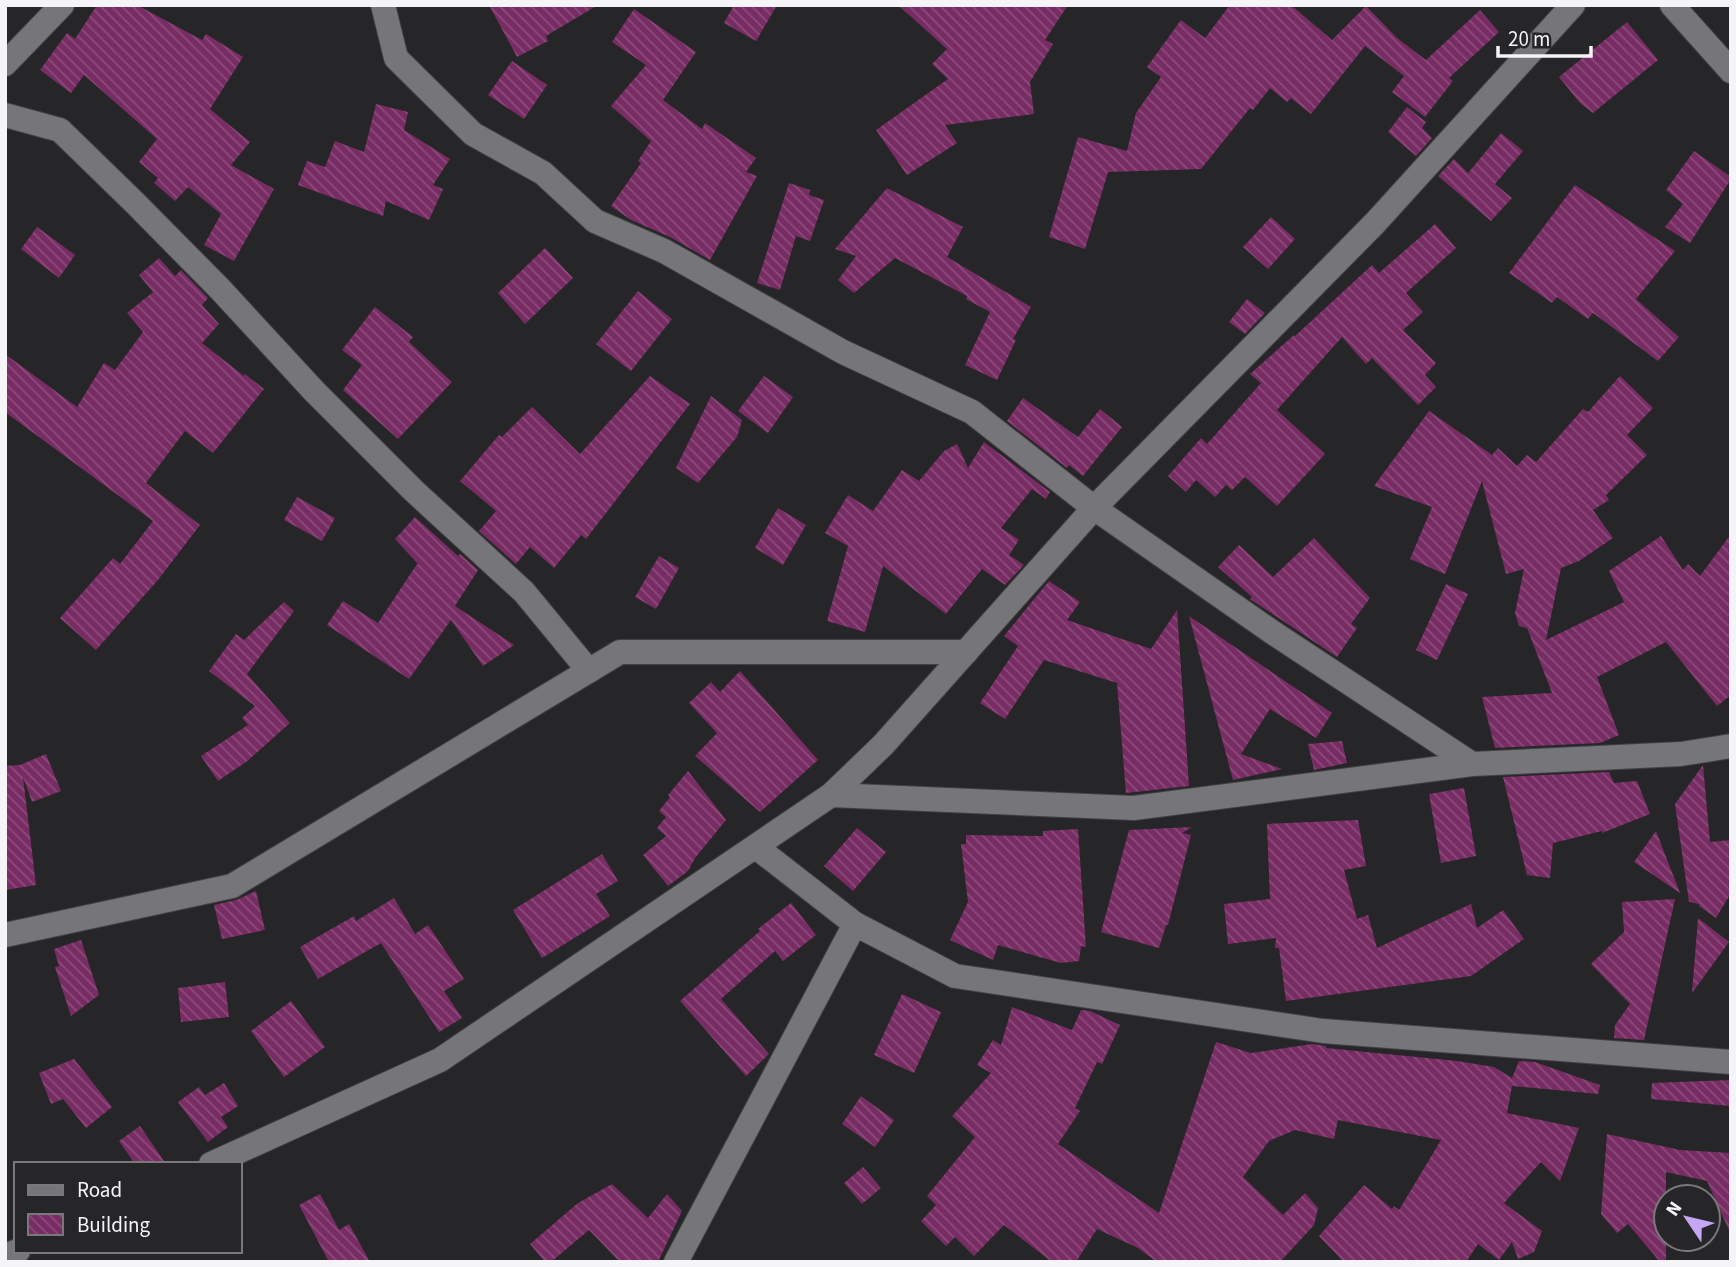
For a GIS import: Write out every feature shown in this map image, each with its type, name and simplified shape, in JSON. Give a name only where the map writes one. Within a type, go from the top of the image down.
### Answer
[{"type":"street","points":[[5,64],[62,5]]},
{"type":"street","points":[[383,5],[396,58],[473,134],[543,173],[596,221],[664,251],[843,352],[972,412],[1094,508],[1272,632],[1472,764]]},
{"type":"street","points":[[215,1162],[440,1060],[831,795],[883,745],[1094,508],[1375,223],[1573,5]]},
{"type":"street","points":[[1672,5],[1731,71]]},
{"type":"street","points":[[5,115],[60,130],[173,241],[314,391],[414,491],[524,592],[589,671]]},
{"type":"street","points":[[5,935],[233,886],[621,652],[966,652]]},
{"type":"street","points":[[831,795],[1134,808],[1472,764],[1681,754],[1731,746]]},
{"type":"street","points":[[756,847],[855,924],[955,976],[1323,1031],[1731,1062]]},
{"type":"street","points":[[676,1262],[855,924]]},
{"type":"building","points":[[97,5],[137,5],[202,40],[206,34],[243,57],[210,109],[250,142],[231,165],[274,189],[234,261],[204,245],[221,214],[188,187],[175,201],[154,183],[158,178],[139,162],[157,139],[84,75],[71,93],[40,70],[67,33],[75,39]]},
{"type":"building","points":[[489,5],[598,5],[546,36],[548,41],[517,57]]},
{"type":"building","points":[[734,5],[777,5],[756,41],[724,23]]},
{"type":"building","points":[[898,5],[1068,5],[1045,40],[1053,44],[1030,82],[1034,114],[945,125],[957,143],[907,175],[876,130],[948,79],[932,64],[947,49]]},
{"type":"building","points":[[1230,5],[1291,5],[1332,40],[1366,6],[1397,38],[1426,60],[1480,10],[1499,32],[1449,78],[1453,81],[1425,117],[1392,92],[1404,76],[1365,46],[1311,114],[1291,98],[1287,102],[1270,88],[1253,110],[1250,108],[1201,169],[1108,172],[1085,249],[1049,237],[1078,137],[1127,151],[1136,113],[1161,77],[1147,67],[1181,20],[1205,38]]},
{"type":"building","points":[[634,9],[696,52],[663,100],[702,129],[705,123],[756,158],[746,172],[757,176],[710,260],[670,237],[631,220],[611,206],[641,163],[638,161],[651,141],[611,106],[646,65],[612,42]]},
{"type":"building","points":[[1627,22],[1658,60],[1593,113],[1580,103],[1559,77]]},
{"type":"building","points":[[512,61],[547,85],[524,119],[488,95]]},
{"type":"building","points":[[376,104],[408,112],[404,130],[450,159],[433,185],[443,189],[429,220],[386,201],[383,216],[298,185],[307,161],[325,167],[335,141],[364,152]]},
{"type":"building","points":[[1407,107],[1426,122],[1422,128],[1432,138],[1416,156],[1388,132]]},
{"type":"building","points":[[1501,133],[1523,151],[1495,184],[1512,198],[1491,221],[1438,176],[1454,159],[1468,173]]},
{"type":"building","points":[[1694,151],[1731,179],[1690,243],[1665,227],[1683,204],[1666,190]]},
{"type":"building","points":[[789,183],[810,190],[809,195],[824,200],[810,241],[796,236],[780,290],[757,283]]},
{"type":"building","points":[[1575,185],[1675,251],[1636,299],[1679,337],[1658,361],[1593,313],[1588,319],[1557,297],[1552,303],[1509,273]]},
{"type":"building","points":[[887,188],[963,227],[947,257],[1031,307],[1013,339],[1016,340],[997,380],[965,365],[990,312],[966,299],[967,296],[895,258],[854,293],[838,280],[856,256],[835,249]]},
{"type":"building","points":[[1271,217],[1295,239],[1268,269],[1243,247]]},
{"type":"building","points":[[1435,224],[1456,248],[1406,293],[1423,312],[1403,330],[1436,363],[1425,375],[1436,387],[1418,405],[1372,358],[1366,364],[1342,337],[1277,410],[1325,454],[1277,506],[1245,477],[1232,490],[1226,485],[1215,497],[1196,480],[1186,492],[1168,476],[1201,438],[1207,444],[1261,383],[1250,374],[1372,265],[1379,273]]},
{"type":"building","points":[[37,227],[75,255],[59,278],[21,249]]},
{"type":"building","points":[[545,248],[573,278],[525,324],[498,293]]},
{"type":"building","points":[[159,258],[175,276],[181,270],[208,298],[202,305],[219,324],[202,343],[264,389],[213,453],[185,431],[146,483],[200,525],[158,580],[96,650],[60,618],[113,558],[120,564],[153,521],[5,412],[5,354],[77,407],[104,363],[115,370],[143,332],[127,313],[153,292],[139,275]]},
{"type":"building","points":[[638,291],[672,319],[631,371],[596,344]]},
{"type":"building","points":[[1247,299],[1265,313],[1245,334],[1229,322]]},
{"type":"building","points":[[375,307],[413,337],[409,342],[452,382],[398,439],[343,390],[362,365],[342,350]]},
{"type":"building","points":[[650,376],[690,404],[586,539],[581,535],[554,568],[530,547],[516,564],[479,531],[496,511],[460,481],[499,435],[502,437],[532,407],[580,454]]},
{"type":"building","points":[[764,376],[793,397],[768,433],[738,411]]},
{"type":"building","points":[[1620,376],[1653,408],[1627,435],[1647,455],[1606,495],[1609,500],[1593,510],[1613,538],[1579,561],[1561,568],[1546,640],[1624,602],[1609,571],[1661,536],[1683,570],[1688,564],[1700,576],[1731,534],[1731,695],[1717,706],[1666,642],[1597,677],[1619,735],[1600,743],[1495,748],[1482,697],[1552,693],[1527,628],[1519,626],[1515,613],[1524,569],[1506,574],[1482,481],[1445,574],[1410,559],[1432,507],[1374,486],[1429,411],[1492,455],[1498,448],[1517,466],[1527,455],[1536,462],[1583,409],[1588,412]]},
{"type":"building","points":[[711,396],[742,420],[737,437],[698,483],[676,468]]},
{"type":"building","points":[[1023,398],[1078,437],[1100,409],[1122,427],[1083,476],[1069,465],[1067,468],[1007,421]]},
{"type":"building","points":[[984,442],[1050,492],[1046,499],[1032,489],[1001,528],[1019,540],[1009,555],[1024,565],[1005,585],[982,569],[946,614],[883,566],[865,632],[827,621],[848,546],[825,533],[848,495],[873,511],[902,470],[919,481],[944,451],[957,444],[968,468]]},
{"type":"building","points":[[297,497],[335,518],[322,541],[284,520]]},
{"type":"building","points":[[778,508],[806,525],[783,565],[755,548]]},
{"type":"building","points":[[415,517],[458,556],[460,554],[478,570],[455,606],[514,645],[483,666],[451,620],[409,679],[327,625],[343,601],[378,623],[417,564],[419,565],[395,539]]},
{"type":"building","points":[[1314,538],[1370,598],[1351,624],[1357,628],[1337,657],[1250,599],[1252,597],[1218,567],[1239,545],[1273,577]]},
{"type":"building","points":[[659,556],[679,568],[656,609],[635,597]]},
{"type":"building","points":[[1049,581],[1080,602],[1067,620],[1151,649],[1177,610],[1189,786],[1126,793],[1117,683],[1044,660],[1005,719],[980,703],[1018,646],[1004,636]]},
{"type":"building","points":[[1446,584],[1468,594],[1437,660],[1416,650]]},
{"type":"building","points":[[284,602],[294,611],[247,674],[290,723],[246,762],[218,781],[201,756],[248,725],[242,718],[255,706],[209,671],[236,634],[244,640]]},
{"type":"building","points":[[1189,616],[1332,713],[1316,738],[1270,709],[1241,754],[1282,769],[1233,780]]},
{"type":"building","points":[[740,671],[818,760],[760,812],[695,756],[717,733],[689,703],[711,682],[720,692]]},
{"type":"building","points":[[1342,741],[1347,763],[1314,770],[1308,744]]},
{"type":"building","points":[[46,754],[61,791],[32,802],[23,777],[36,885],[5,890],[5,766],[20,765]]},
{"type":"building","points":[[1703,765],[1710,842],[1731,840],[1731,893],[1716,918],[1699,904],[1689,902],[1675,804]]},
{"type":"building","points":[[688,771],[726,820],[695,858],[688,871],[668,886],[643,855],[666,836],[657,828],[666,817],[659,811],[670,797],[668,795]]},
{"type":"building","points":[[1609,772],[1614,783],[1637,781],[1650,814],[1602,833],[1553,843],[1550,878],[1527,875],[1503,777]]},
{"type":"building","points":[[1464,788],[1476,856],[1441,863],[1429,794]]},
{"type":"building","points":[[1358,820],[1366,866],[1344,870],[1357,919],[1368,915],[1377,948],[1471,904],[1477,928],[1503,910],[1524,939],[1471,976],[1286,1001],[1279,948],[1275,948],[1276,938],[1228,944],[1224,904],[1270,899],[1267,824]]},
{"type":"building","points":[[1192,827],[1182,833],[1191,835],[1168,925],[1159,948],[1101,932],[1129,830]]},
{"type":"building","points":[[857,828],[886,852],[853,891],[824,866]]},
{"type":"building","points":[[1078,829],[1086,947],[1081,946],[1079,961],[1061,963],[998,945],[993,960],[950,940],[968,902],[961,844],[966,844],[966,835],[1043,836],[1043,831]]},
{"type":"building","points":[[1656,831],[1680,893],[1634,862]]},
{"type":"building","points":[[602,854],[618,881],[596,894],[610,916],[542,958],[513,910]]},
{"type":"building","points":[[256,891],[265,930],[222,939],[214,905],[236,900]]},
{"type":"building","points":[[394,898],[415,934],[428,925],[464,979],[444,991],[462,1018],[439,1032],[381,943],[318,979],[300,947],[354,916],[356,921]]},
{"type":"building","points":[[1675,899],[1644,1040],[1614,1038],[1615,1025],[1630,1004],[1591,964],[1624,932],[1622,902]]},
{"type":"building","points":[[791,903],[816,935],[783,961],[775,951],[721,999],[769,1054],[746,1076],[680,1001],[760,931],[758,929]]},
{"type":"building","points":[[1698,918],[1729,942],[1692,993]]},
{"type":"building","points":[[81,940],[99,995],[71,1016],[55,967],[59,966],[54,949]]},
{"type":"building","points":[[225,982],[229,1017],[181,1022],[178,988]]},
{"type":"building","points":[[902,994],[941,1012],[914,1073],[874,1055]]},
{"type":"building","points":[[291,1001],[325,1047],[284,1077],[251,1031]]},
{"type":"building","points":[[1012,1007],[1072,1030],[1081,1010],[1090,1011],[1120,1025],[1102,1064],[1097,1062],[1075,1108],[1080,1111],[1058,1144],[1159,1213],[1216,1042],[1251,1053],[1312,1044],[1326,1048],[1457,1061],[1494,1067],[1512,1078],[1519,1061],[1535,1062],[1600,1085],[1598,1094],[1512,1086],[1507,1113],[1579,1128],[1560,1181],[1541,1162],[1504,1203],[1542,1231],[1534,1252],[1518,1259],[1512,1242],[1499,1260],[1478,1244],[1466,1262],[1344,1262],[1319,1236],[1364,1185],[1392,1209],[1394,1206],[1399,1210],[1441,1140],[1338,1120],[1334,1139],[1295,1130],[1269,1141],[1243,1177],[1283,1215],[1305,1193],[1318,1208],[1314,1225],[1280,1262],[1157,1262],[1138,1248],[1097,1229],[1076,1262],[1052,1262],[1004,1225],[974,1256],[955,1237],[946,1246],[921,1221],[936,1205],[927,1196],[975,1137],[952,1116],[991,1073],[977,1065],[993,1040],[1001,1045]]},
{"type":"building","points":[[74,1059],[112,1107],[86,1128],[63,1099],[51,1104],[39,1073]]},
{"type":"building","points":[[1731,1080],[1731,1106],[1651,1099],[1652,1083]]},
{"type":"building","points":[[224,1083],[238,1106],[221,1117],[228,1127],[208,1142],[178,1102],[199,1087],[205,1095]]},
{"type":"building","points":[[861,1096],[894,1120],[875,1147],[842,1124]]},
{"type":"building","points":[[140,1126],[165,1162],[134,1162],[119,1141]]},
{"type":"building","points":[[1607,1134],[1680,1150],[1731,1153],[1731,1235],[1722,1215],[1722,1183],[1708,1183],[1666,1172],[1666,1183],[1652,1183],[1652,1252],[1628,1224],[1617,1233],[1601,1214]]},
{"type":"building","points":[[863,1167],[881,1188],[862,1204],[844,1183]]},
{"type":"building","points":[[612,1184],[648,1218],[667,1194],[682,1211],[658,1262],[620,1262],[589,1230],[551,1262],[545,1262],[530,1244],[578,1203]]},
{"type":"building","points":[[320,1194],[339,1230],[349,1224],[370,1262],[329,1262],[299,1205]]},
{"type":"building","points":[[1652,1253],[1666,1253],[1666,1262],[1660,1262]]}]
